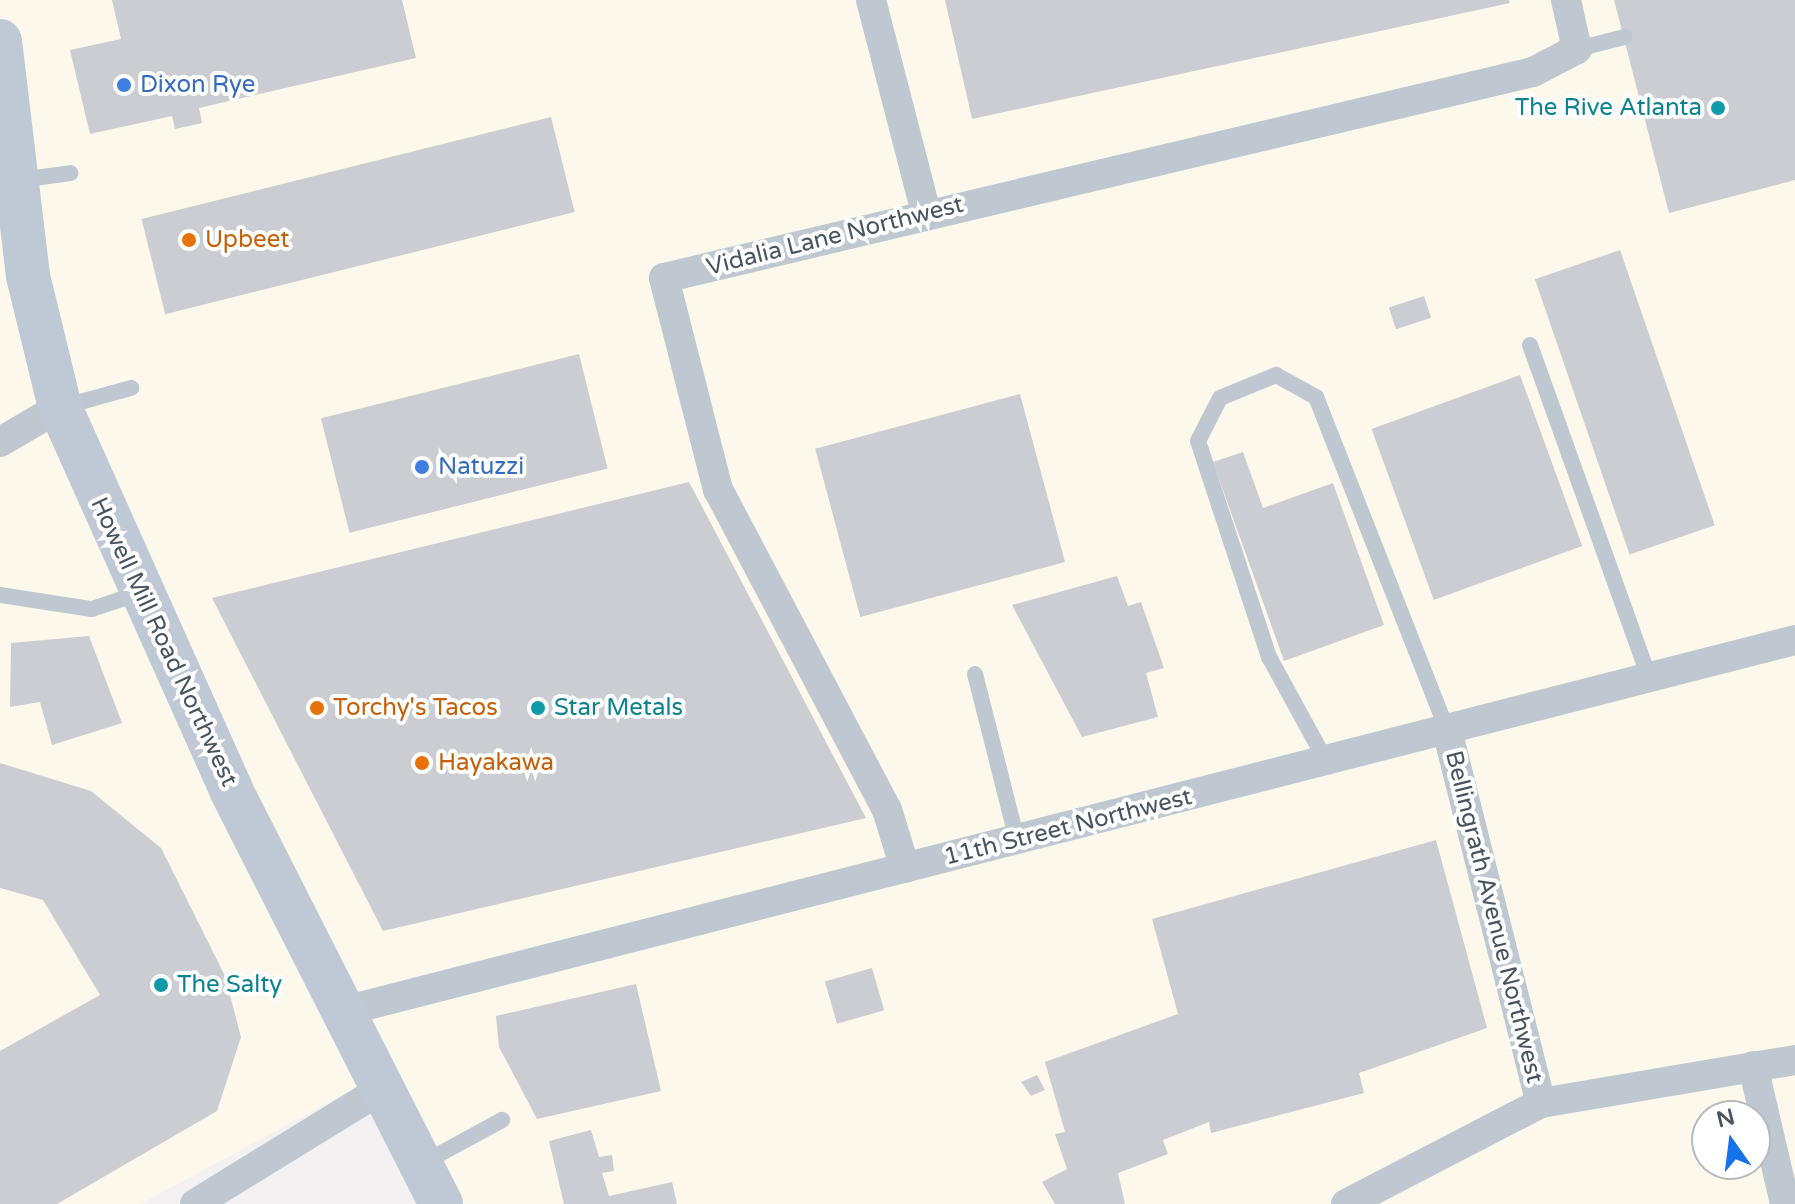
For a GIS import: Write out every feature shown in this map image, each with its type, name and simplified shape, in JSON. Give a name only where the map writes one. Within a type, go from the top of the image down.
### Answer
[{"type":"main road","name":"Howell Mill Road Northwest","points":[[0,41],[28,276],[60,407],[140,593],[340,1012],[380,1090],[425,1162],[441,1204]]},
{"type":"street","points":[[871,0],[926,212]]},
{"type":"street","points":[[1566,0],[1577,49]]},
{"type":"street","name":"Vidalia Lane Northwest","points":[[905,868],[887,810],[718,490],[664,278],[926,212],[1533,72],[1577,49]]},
{"type":"street","points":[[0,442],[60,407]]},
{"type":"street","name":"11th Street Northwest","points":[[340,1012],[1795,640]]},
{"type":"street","name":"Bellingrath Avenue Northwest","points":[[1447,730],[1541,1103]]},
{"type":"street","points":[[1346,1204],[1541,1103],[1795,1060]]},
{"type":"street","points":[[1753,1066],[1785,1204]]},
{"type":"street","points":[[195,1204],[380,1090]]},
{"type":"lane","points":[[1577,49],[1624,37]]},
{"type":"lane","points":[[15,181],[71,173]]},
{"type":"lane","points":[[1530,345],[1649,678]]},
{"type":"lane","points":[[1326,761],[1269,657],[1198,441],[1220,398],[1276,375],[1316,397],[1447,730]]},
{"type":"lane","points":[[60,407],[131,388]]},
{"type":"lane","points":[[0,595],[92,609],[140,593]]},
{"type":"lane","points":[[975,674],[1017,840]]},
{"type":"lane","points":[[425,1162],[502,1120]]},
{"type":"shaded area","points":[[0,0],[1795,0],[1795,1204],[452,1204],[372,1079],[141,1204],[0,1204]]},
{"type":"building","points":[[112,0],[402,0],[416,58],[199,108],[202,123],[175,129],[172,116],[90,134],[70,50],[121,39]]},
{"type":"building","points":[[945,0],[1509,0],[1510,3],[972,119]]},
{"type":"building","name":"The Rive Atlanta","points":[[1614,0],[1795,0],[1795,180],[1669,213]]},
{"type":"building","points":[[551,117],[575,212],[165,314],[142,219]]},
{"type":"building","points":[[1620,250],[1715,525],[1630,554],[1535,279]]},
{"type":"building","points":[[1424,296],[1431,318],[1396,329],[1389,307]]},
{"type":"building","points":[[579,354],[608,468],[349,533],[321,418]]},
{"type":"building","points":[[1520,375],[1582,546],[1434,600],[1372,429]]},
{"type":"building","points":[[1020,394],[1065,562],[860,617],[815,449]]},
{"type":"building","points":[[1243,452],[1263,508],[1333,483],[1384,625],[1284,661],[1213,462]]},
{"type":"building","name":"Star Metals","points":[[689,482],[866,818],[383,931],[212,598]]},
{"type":"building","points":[[1117,576],[1128,606],[1141,602],[1164,668],[1146,673],[1158,717],[1082,737],[1012,605]]},
{"type":"building","points":[[89,636],[122,723],[52,745],[40,702],[10,707],[11,643]]},
{"type":"building","name":"The Salty","points":[[0,763],[91,791],[161,848],[225,976],[241,1037],[217,1111],[57,1204],[0,1204],[0,1051],[100,995],[43,900],[0,888]]},
{"type":"building","points":[[1436,840],[1487,1028],[1359,1073],[1364,1093],[1211,1133],[1209,1122],[1163,1140],[1168,1154],[1118,1173],[1125,1204],[1055,1204],[1042,1182],[1067,1169],[1055,1134],[1065,1132],[1045,1062],[1178,1014],[1152,919]]},
{"type":"building","points":[[872,968],[884,1010],[837,1024],[825,982]]},
{"type":"building","points":[[636,984],[661,1091],[537,1119],[499,1047],[496,1016]]},
{"type":"building","points":[[1037,1075],[1045,1090],[1031,1096],[1021,1082]]},
{"type":"building","points":[[591,1130],[599,1157],[612,1155],[614,1171],[602,1173],[609,1196],[672,1182],[677,1204],[564,1204],[549,1141]]},
{"type":"place","name":"Dixon Rye","points":[[124,85]]},
{"type":"place","name":"The Rive Atlanta","points":[[1718,108]]},
{"type":"place","name":"Upbeet","points":[[189,240]]},
{"type":"place","name":"Natuzzi","points":[[422,467]]},
{"type":"place","name":"Torchy's Tacos","points":[[317,708]]},
{"type":"place","name":"Star Metals","points":[[538,708]]},
{"type":"place","name":"Hayakawa","points":[[422,763]]},
{"type":"place","name":"The Salty","points":[[161,985]]}]
